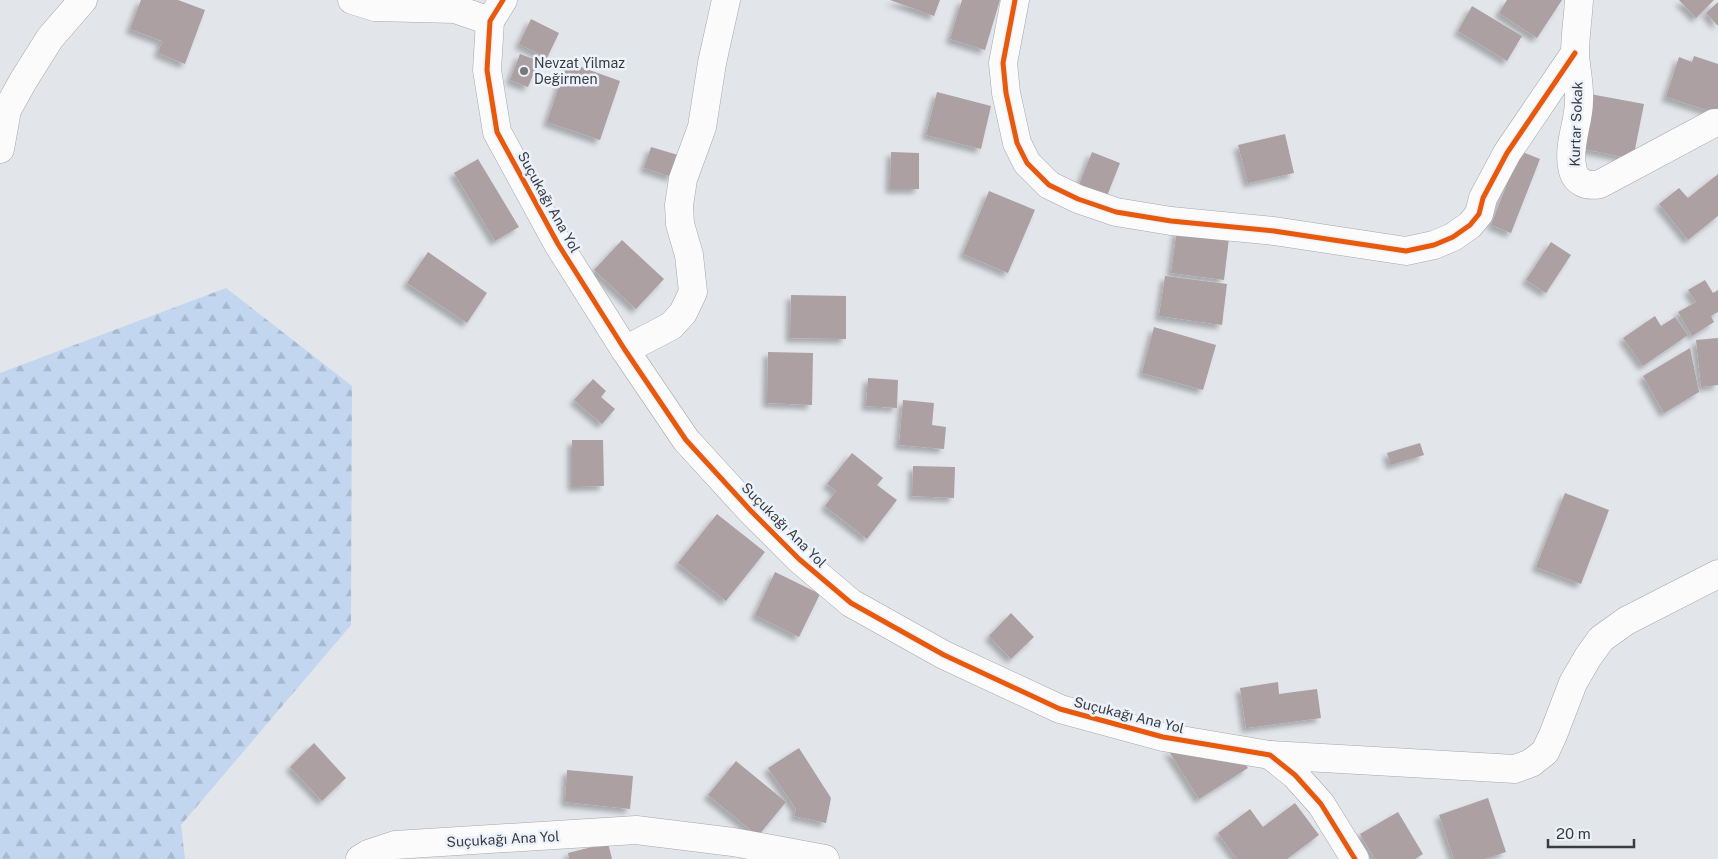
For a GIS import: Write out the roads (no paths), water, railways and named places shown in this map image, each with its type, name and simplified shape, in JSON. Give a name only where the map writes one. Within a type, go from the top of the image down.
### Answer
[{"type":"street","points":[[0,149],[7,110],[19,88],[50,38],[83,0]]},
{"type":"street","points":[[352,0],[375,7],[496,11]]},
{"type":"street","points":[[625,350],[671,326],[683,314],[693,292],[689,256],[680,224],[679,205],[684,179],[702,127],[712,63],[726,0]]},
{"type":"street","points":[[1015,0],[1003,63],[1006,92],[1017,143],[1027,163],[1050,185],[1078,199],[1116,212],[1274,231],[1406,251],[1434,245],[1453,237],[1470,226],[1479,214],[1483,198],[1507,153],[1575,53]]},
{"type":"street","name":"Kurtar Sokak","points":[[1579,0],[1575,53],[1579,101],[1572,146],[1572,167],[1576,178],[1583,184],[1590,186],[1600,184],[1714,123],[1718,123]]},
{"type":"street","name":"Suçukağı Ana Yol","points":[[496,11],[487,70],[497,132],[558,244],[625,350],[686,440],[751,511],[799,559],[852,603],[944,655],[1060,708],[1162,737],[1270,755],[1295,774],[1321,804],[1356,859]]},
{"type":"street","points":[[1270,755],[1515,770],[1531,763],[1545,752],[1573,683],[1601,639],[1626,621],[1718,574]]},
{"type":"street","name":"Suçukağı Ana Yol","points":[[360,859],[368,854],[395,845],[636,830],[733,842],[826,859]]},
{"type":"place","name":"Nevzat Yilmaz Değirmen","points":[[524,71]]}]
